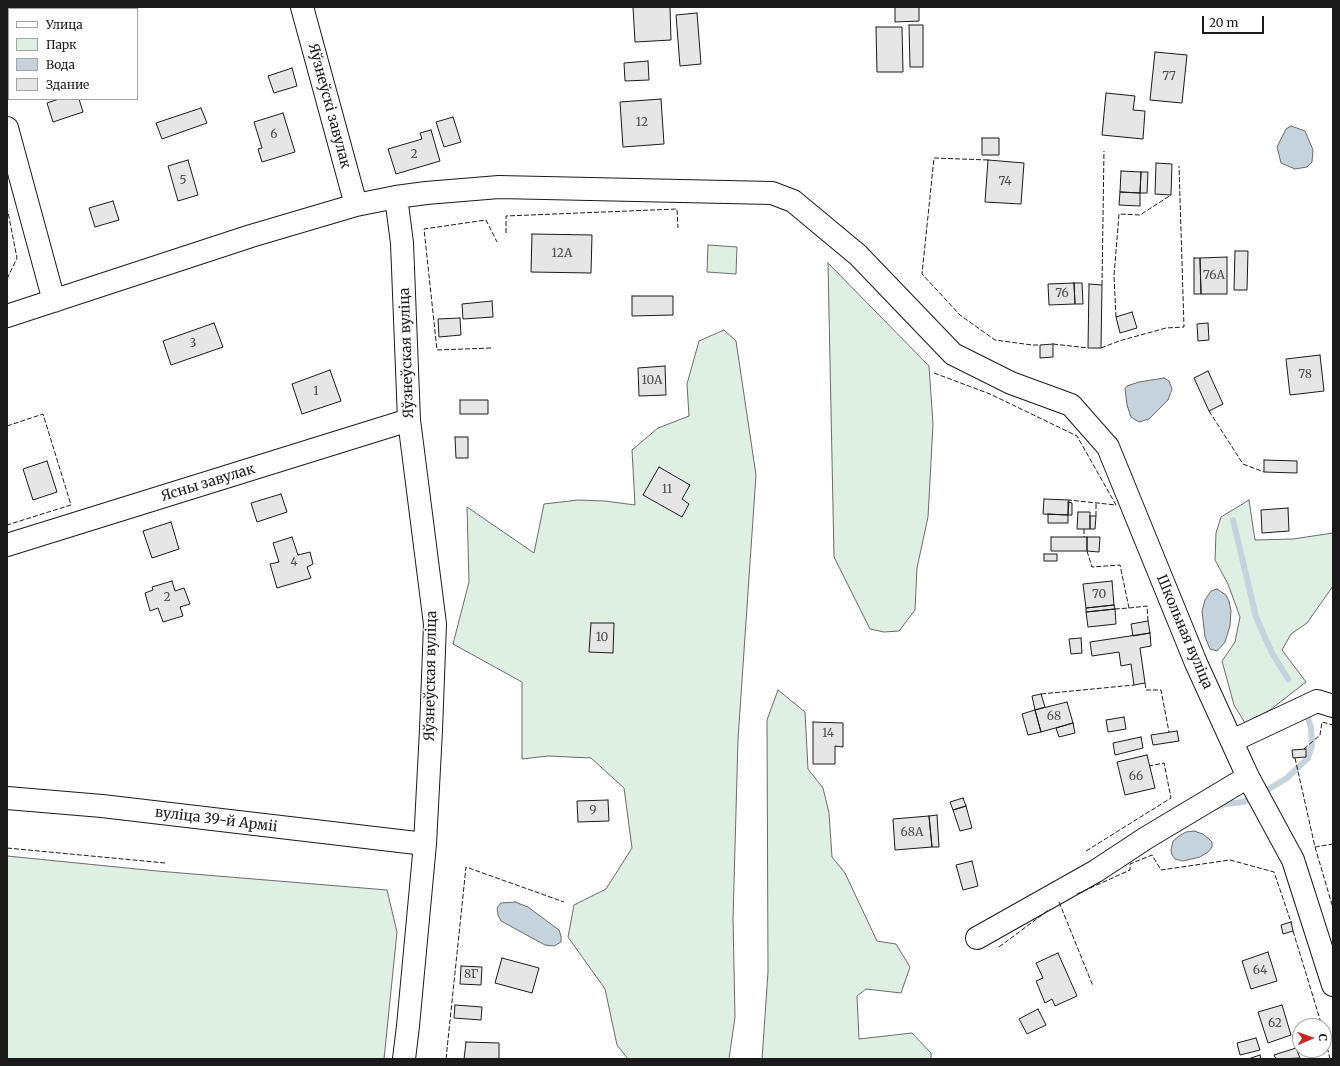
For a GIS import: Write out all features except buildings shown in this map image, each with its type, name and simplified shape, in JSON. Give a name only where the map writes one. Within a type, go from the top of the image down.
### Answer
[{"type":"street","name":"Яўзнеўскі завулак","points":[[302,7],[356,205]]},
{"type":"street","points":[[7,128],[54,301]]},
{"type":"street","name":"Школьная вуліца","points":[[7,316],[251,236],[356,205],[426,193],[499,187],[772,193],[793,201],[858,255],[953,354],[1011,383],[1071,405],[1108,447],[1196,663],[1248,777],[1293,860],[1333,985]]},
{"type":"street","name":"Яўзнеўская вуліца","points":[[396,198],[402,244],[409,420],[435,624],[431,730],[424,844],[404,1059]]},
{"type":"street","name":"Ясны завулак","points":[[7,545],[409,420]]},
{"type":"street","points":[[1232,741],[1317,701],[1333,706]]},
{"type":"street","points":[[978,938],[1096,871],[1146,838],[1248,777]]},
{"type":"street","name":"вуліца 39-й Арміі","points":[[7,798],[102,806],[424,844]]},
{"type":"green space","points":[[708,245],[737,247],[736,274],[707,272]]},
{"type":"green space","points":[[828,263],[929,366],[933,424],[928,517],[917,568],[915,610],[899,631],[884,632],[870,629],[834,557]]},
{"type":"green space","points":[[724,330],[736,341],[756,475],[738,739],[733,919],[735,1017],[729,1059],[628,1059],[617,1045],[605,989],[568,937],[574,905],[606,889],[632,848],[624,788],[591,758],[548,756],[522,759],[522,682],[453,644],[469,582],[467,507],[534,553],[544,504],[578,500],[605,501],[635,505],[632,450],[658,428],[689,416],[687,384],[699,341]]},
{"type":"green space","points":[[1249,500],[1255,540],[1293,539],[1333,533],[1333,586],[1307,623],[1291,634],[1282,650],[1306,682],[1270,710],[1245,723],[1234,705],[1222,661],[1235,642],[1240,617],[1228,584],[1215,560],[1216,533],[1221,517]]},
{"type":"green space","points":[[778,690],[805,712],[808,769],[823,788],[829,813],[832,857],[845,873],[877,941],[896,944],[910,967],[901,993],[866,989],[857,996],[859,1039],[912,1033],[931,1053],[931,1059],[762,1059],[768,972],[767,720]]},
{"type":"green space","points":[[7,856],[157,871],[387,890],[397,932],[384,1059],[7,1059]]},
{"type":"water","points":[[1291,126],[1305,131],[1313,150],[1312,162],[1307,167],[1295,169],[1281,163],[1277,147],[1286,129]]},
{"type":"water","points":[[1164,378],[1169,381],[1172,389],[1168,400],[1149,419],[1139,422],[1131,417],[1127,405],[1125,389],[1127,386],[1139,382]]},
{"type":"water","points":[[1217,589],[1226,595],[1231,611],[1230,626],[1225,642],[1217,651],[1210,649],[1205,637],[1202,611],[1205,600],[1211,591]]},
{"type":"water","points":[[1194,831],[1203,834],[1209,839],[1212,842],[1212,847],[1208,852],[1200,857],[1183,861],[1175,859],[1171,850],[1173,841],[1186,832]]},
{"type":"water","points":[[515,902],[528,907],[559,930],[561,942],[554,946],[545,945],[501,921],[497,908],[501,903]]},
{"type":"waterway","points":[[1233,520],[1256,617],[1272,653],[1288,679]]},
{"type":"waterway","points":[[1269,789],[1287,778],[1308,758],[1312,745],[1311,728],[1306,711]]},
{"type":"waterway","points":[[1218,806],[1243,802],[1249,799]]},
{"type":"fence","points":[[1102,285],[1104,151]]},
{"type":"fence","points":[[988,160],[934,158],[922,274],[960,315],[995,340],[1040,345]]},
{"type":"fence","points":[[1101,348],[1119,341],[1166,328],[1184,327],[1179,166]]},
{"type":"fence","points":[[1116,317],[1114,276],[1119,214],[1140,215],[1171,195]]},
{"type":"fence","points":[[7,207],[17,258],[7,279]]},
{"type":"fence","points":[[506,233],[506,216],[677,209],[678,228]]},
{"type":"fence","points":[[491,348],[437,350],[424,229],[486,220],[497,242]]},
{"type":"fence","points":[[1053,344],[1088,348]]},
{"type":"fence","points":[[934,373],[990,394],[1077,436],[1116,505],[1069,500]]},
{"type":"fence","points":[[1209,411],[1243,464],[1264,472]]},
{"type":"fence","points":[[7,426],[43,414],[71,505],[7,525]]},
{"type":"fence","points":[[1096,503],[1096,516]]},
{"type":"fence","points":[[1084,529],[1084,537]]},
{"type":"fence","points":[[1087,551],[1092,567],[1120,565],[1129,608],[1115,609]]},
{"type":"fence","points":[[1129,608],[1147,606],[1148,621]]},
{"type":"fence","points":[[1145,683],[1146,690],[1161,690],[1169,732]]},
{"type":"fence","points":[[1041,694],[1134,685]]},
{"type":"fence","points":[[1304,749],[1320,735],[1322,722],[1333,725]]},
{"type":"fence","points":[[1295,758],[1315,847],[1333,844]]},
{"type":"fence","points":[[1086,851],[1171,798],[1164,763],[1149,766]]},
{"type":"fence","points":[[1315,847],[1333,908]]},
{"type":"fence","points":[[7,848],[165,863]]},
{"type":"fence","points":[[1077,894],[1130,870],[1130,864],[1152,855],[1161,870],[1230,860],[1274,872],[1291,922]]},
{"type":"fence","points":[[446,1059],[466,867],[564,902]]},
{"type":"fence","points":[[1059,902],[1093,986]]},
{"type":"fence","points":[[999,947],[1050,909]]},
{"type":"fence","points":[[1293,931],[1320,1018]]}]
